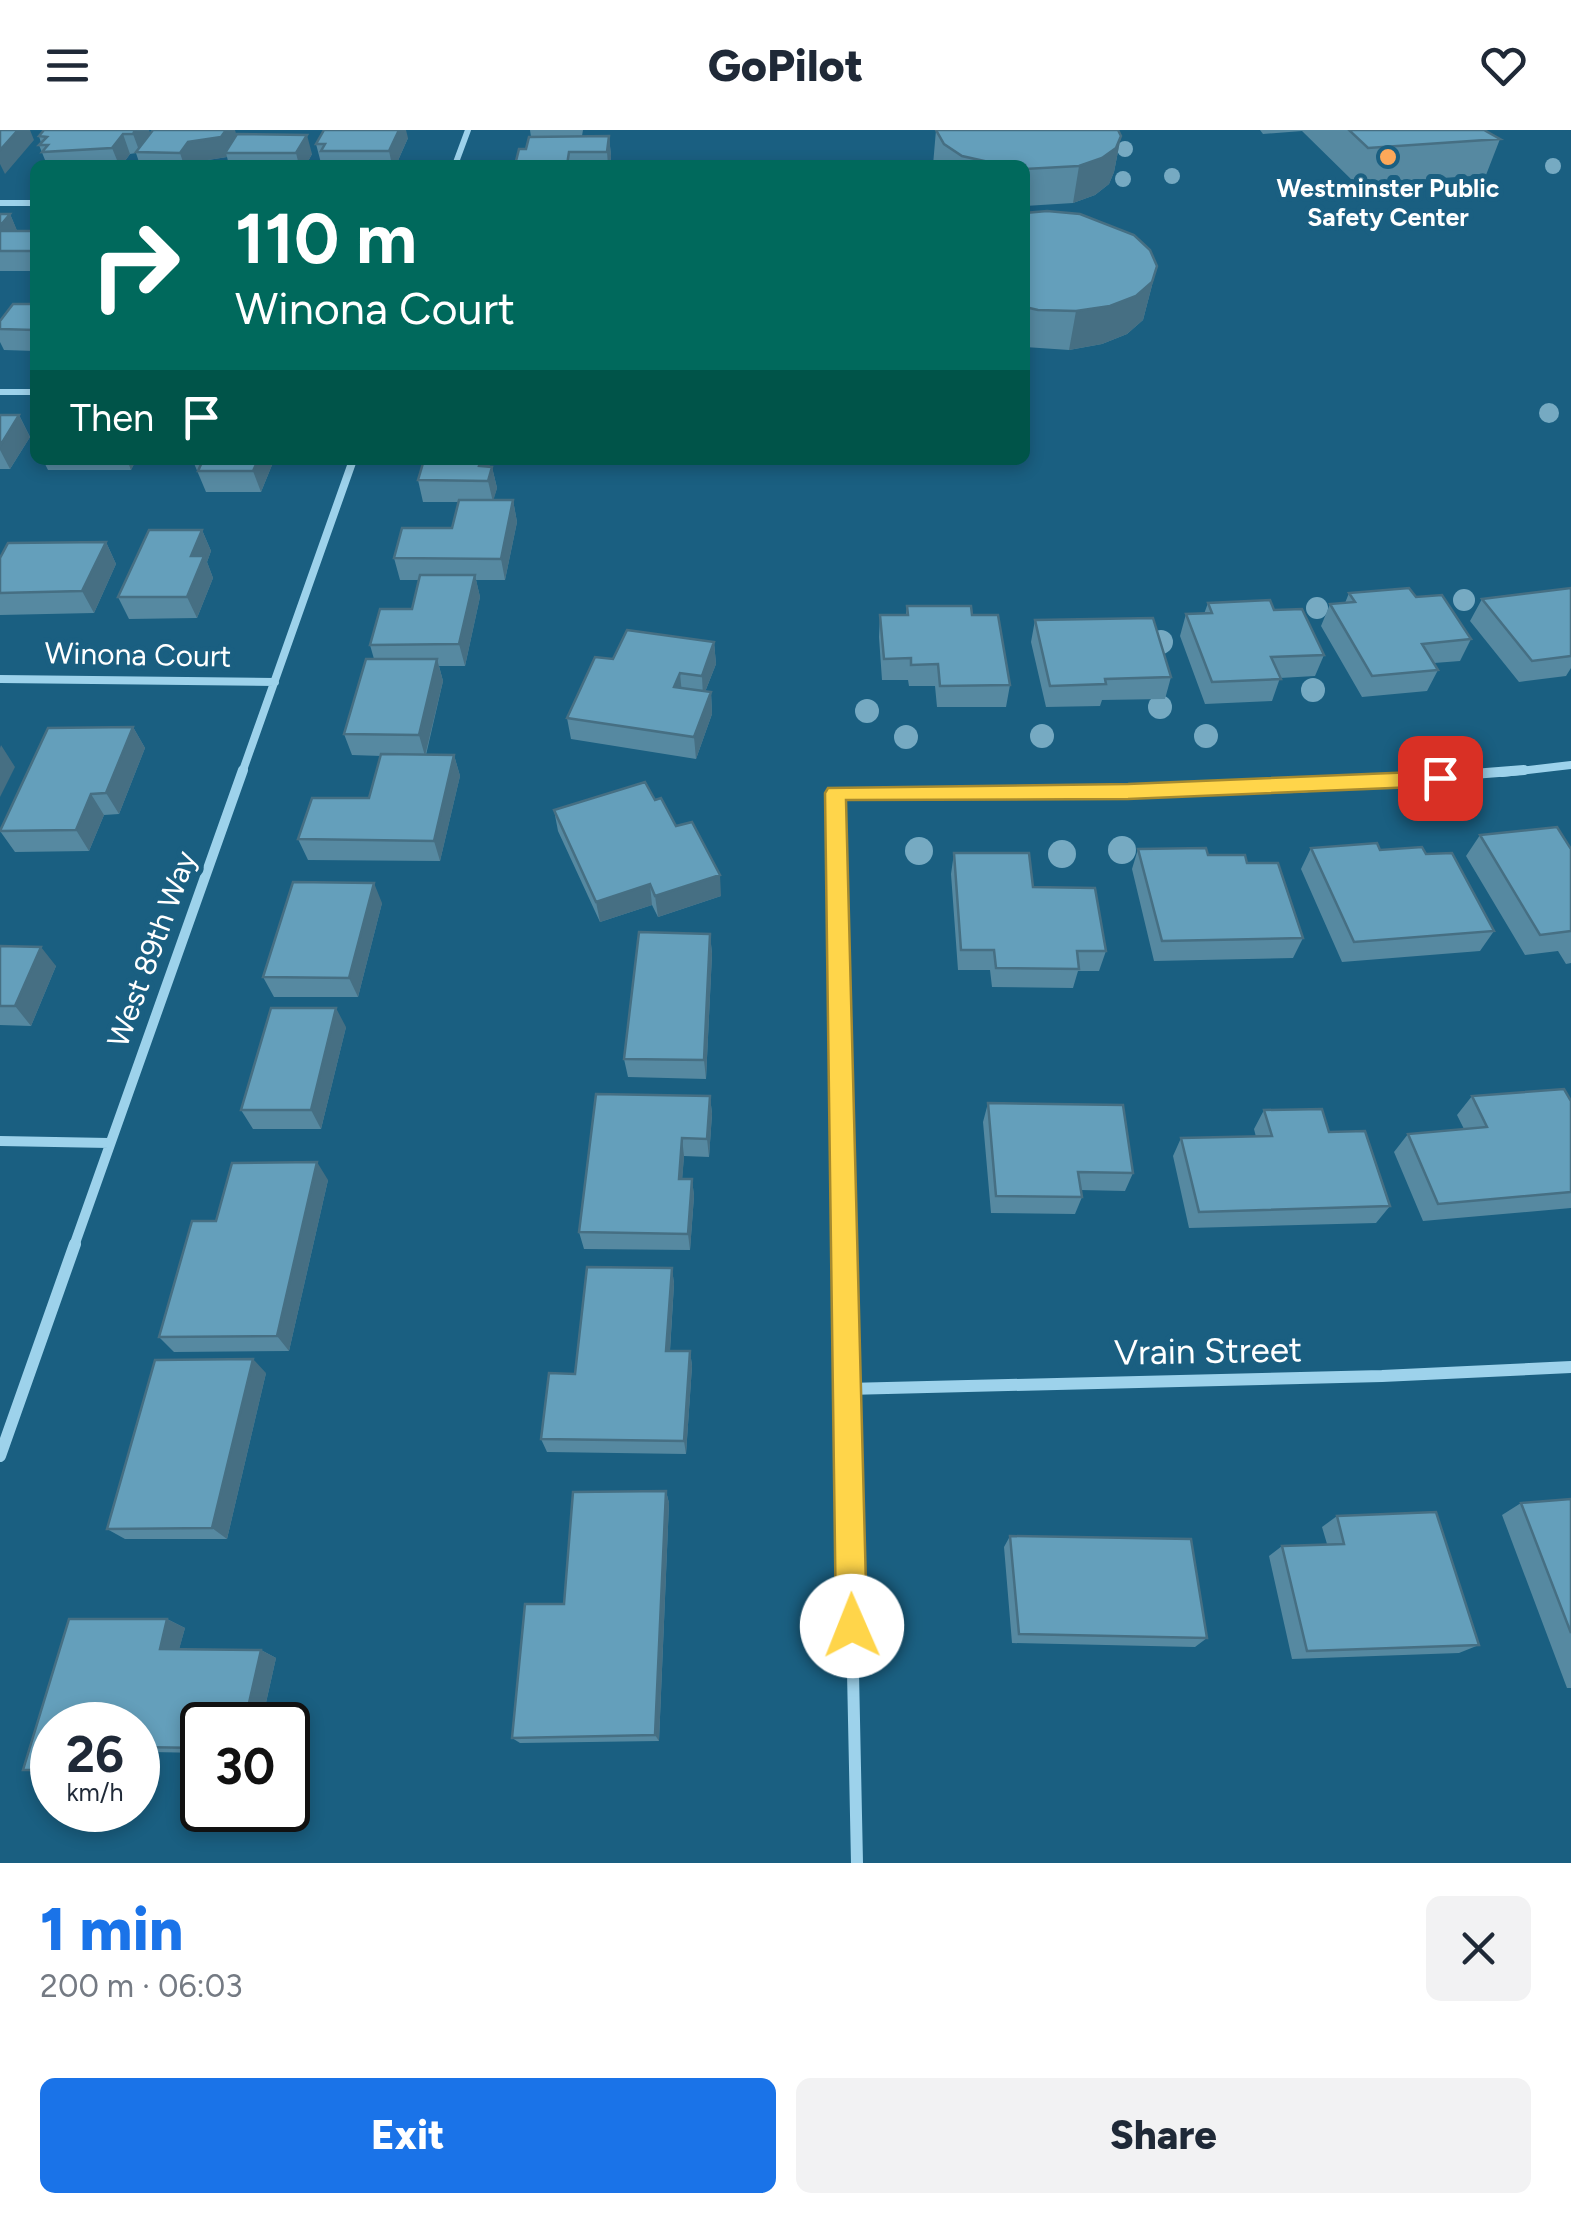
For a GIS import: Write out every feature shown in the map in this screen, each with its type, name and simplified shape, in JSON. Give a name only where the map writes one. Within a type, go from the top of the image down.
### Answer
[{"type":"street","points":[[457,160],[468,130]]},
{"type":"street","points":[[0,203],[30,203]]},
{"type":"street","points":[[0,392],[30,392]]},
{"type":"street","name":"West 89th Way","points":[[0,1456],[351,465]]},
{"type":"street","name":"Winona Court","points":[[0,678],[275,682]]},
{"type":"street","points":[[857,1863],[836,793],[1128,792],[1374,784],[1571,765]]},
{"type":"street","points":[[0,1141],[110,1142]]},
{"type":"street","name":"Vrain Street","points":[[847,1389],[1571,1368]]},
{"type":"building","points":[[0,130],[18,130],[0,150]]},
{"type":"building","points":[[44,130],[135,130],[133,134],[123,134],[112,148],[42,152],[48,145],[39,145],[47,137],[39,136]]},
{"type":"building","points":[[153,130],[226,130],[221,137],[188,142],[180,153],[136,152]]},
{"type":"building","points":[[324,130],[399,130],[389,151],[321,151],[325,144],[316,144]]},
{"type":"building","points":[[936,130],[1118,130],[1121,136],[1116,148],[1102,158],[1079,166],[1030,169],[1030,160],[980,160],[962,156],[944,144]]},
{"type":"building","points":[[1349,130],[1484,130],[1500,139],[1368,148]]},
{"type":"building","points":[[237,134],[307,135],[296,153],[225,153]]},
{"type":"building","points":[[609,136],[607,152],[569,152],[568,160],[516,160],[519,149],[526,149],[529,137]]},
{"type":"building","points":[[1030,213],[1080,214],[1134,235],[1150,250],[1157,266],[1152,282],[1136,296],[1110,306],[1076,311],[1030,308]]},
{"type":"building","points":[[0,231],[30,231],[30,251],[0,251]]},
{"type":"building","points":[[13,304],[30,304],[30,330],[0,329],[0,321]]},
{"type":"building","points":[[0,415],[19,415],[0,446]]},
{"type":"building","points":[[201,465],[256,465],[253,471],[198,471]]},
{"type":"building","points":[[422,465],[492,467],[488,481],[418,480]]},
{"type":"building","points":[[459,500],[513,500],[501,559],[394,558],[402,528],[452,528]]},
{"type":"building","points":[[149,530],[202,530],[191,556],[204,556],[187,597],[118,597]]},
{"type":"building","points":[[106,542],[82,591],[0,593],[0,558],[8,543]]},
{"type":"building","points":[[420,575],[475,575],[459,644],[370,645],[380,609],[412,609]]},
{"type":"building","points":[[1409,588],[1416,597],[1442,595],[1471,639],[1422,644],[1438,670],[1372,676],[1330,604],[1355,602],[1349,593]]},
{"type":"building","points":[[1571,588],[1571,656],[1532,661],[1482,599]]},
{"type":"building","points":[[1270,600],[1274,610],[1302,609],[1324,655],[1271,657],[1281,679],[1212,682],[1186,614],[1212,613],[1208,603]]},
{"type":"building","points":[[907,606],[971,606],[972,615],[998,615],[1010,685],[940,686],[938,664],[911,665],[911,658],[884,659],[880,615],[908,615]]},
{"type":"building","points":[[1153,618],[1171,677],[1050,686],[1035,620]]},
{"type":"building","points":[[627,630],[714,642],[702,676],[680,673],[674,687],[711,692],[694,737],[567,718],[595,657],[613,659]]},
{"type":"building","points":[[366,659],[437,659],[419,735],[344,734]]},
{"type":"building","points":[[133,727],[106,793],[91,794],[76,830],[0,831],[48,728]]},
{"type":"building","points":[[381,754],[454,755],[434,841],[298,839],[312,798],[369,798]]},
{"type":"building","points":[[645,782],[655,800],[661,798],[676,826],[692,822],[720,875],[655,896],[650,884],[596,902],[554,810]]},
{"type":"building","points":[[1557,827],[1571,849],[1571,931],[1540,935],[1480,835]]},
{"type":"building","points":[[1377,843],[1380,850],[1422,847],[1426,854],[1452,853],[1494,931],[1354,942],[1311,848]]},
{"type":"building","points":[[1206,848],[1208,855],[1245,855],[1247,863],[1278,863],[1303,938],[1162,941],[1138,849]]},
{"type":"building","points":[[954,853],[1029,853],[1033,887],[1095,888],[1106,951],[1077,951],[1079,969],[996,968],[994,950],[961,950]]},
{"type":"building","points":[[293,882],[374,883],[349,978],[263,977]]},
{"type":"building","points":[[639,932],[710,934],[704,1060],[624,1059]]},
{"type":"building","points":[[0,946],[41,947],[15,1006],[0,1006]]},
{"type":"building","points":[[271,1008],[336,1008],[311,1110],[241,1110]]},
{"type":"building","points":[[1564,1089],[1571,1101],[1571,1192],[1438,1204],[1408,1134],[1487,1127],[1472,1096]]},
{"type":"building","points":[[596,1094],[710,1096],[707,1139],[682,1138],[679,1179],[692,1179],[688,1234],[579,1232]]},
{"type":"building","points":[[988,1103],[1123,1105],[1133,1173],[1078,1172],[1082,1197],[996,1196]]},
{"type":"building","points":[[1322,1109],[1329,1132],[1365,1131],[1390,1206],[1199,1212],[1181,1138],[1272,1136],[1264,1110]]},
{"type":"building","points":[[317,1162],[277,1336],[159,1337],[192,1221],[216,1221],[232,1163]]},
{"type":"building","points":[[587,1267],[672,1268],[666,1351],[690,1351],[684,1441],[541,1439],[549,1373],[575,1374]]},
{"type":"building","points":[[253,1359],[212,1528],[107,1529],[155,1360]]},
{"type":"building","points":[[666,1491],[655,1735],[512,1738],[525,1604],[564,1604],[573,1492]]},
{"type":"building","points":[[1571,1499],[1571,1633],[1521,1503]]},
{"type":"building","points":[[1436,1512],[1479,1645],[1307,1651],[1282,1546],[1344,1544],[1337,1516]]},
{"type":"building","points":[[1010,1536],[1191,1539],[1207,1638],[1019,1634]]},
{"type":"building","points":[[69,1619],[167,1619],[160,1649],[261,1650],[249,1702],[180,1702],[180,1748],[160,1747],[160,1702],[44,1702]]},
{"type":"building","points":[[30,1747],[30,1770],[23,1770]]},
{"type":"place","name":"Westminster Public Safety Center","points":[[1388,157]]},
{"type":"route","points":[[852,1626],[836,793],[1128,792],[1374,784],[1440,778]]}]
